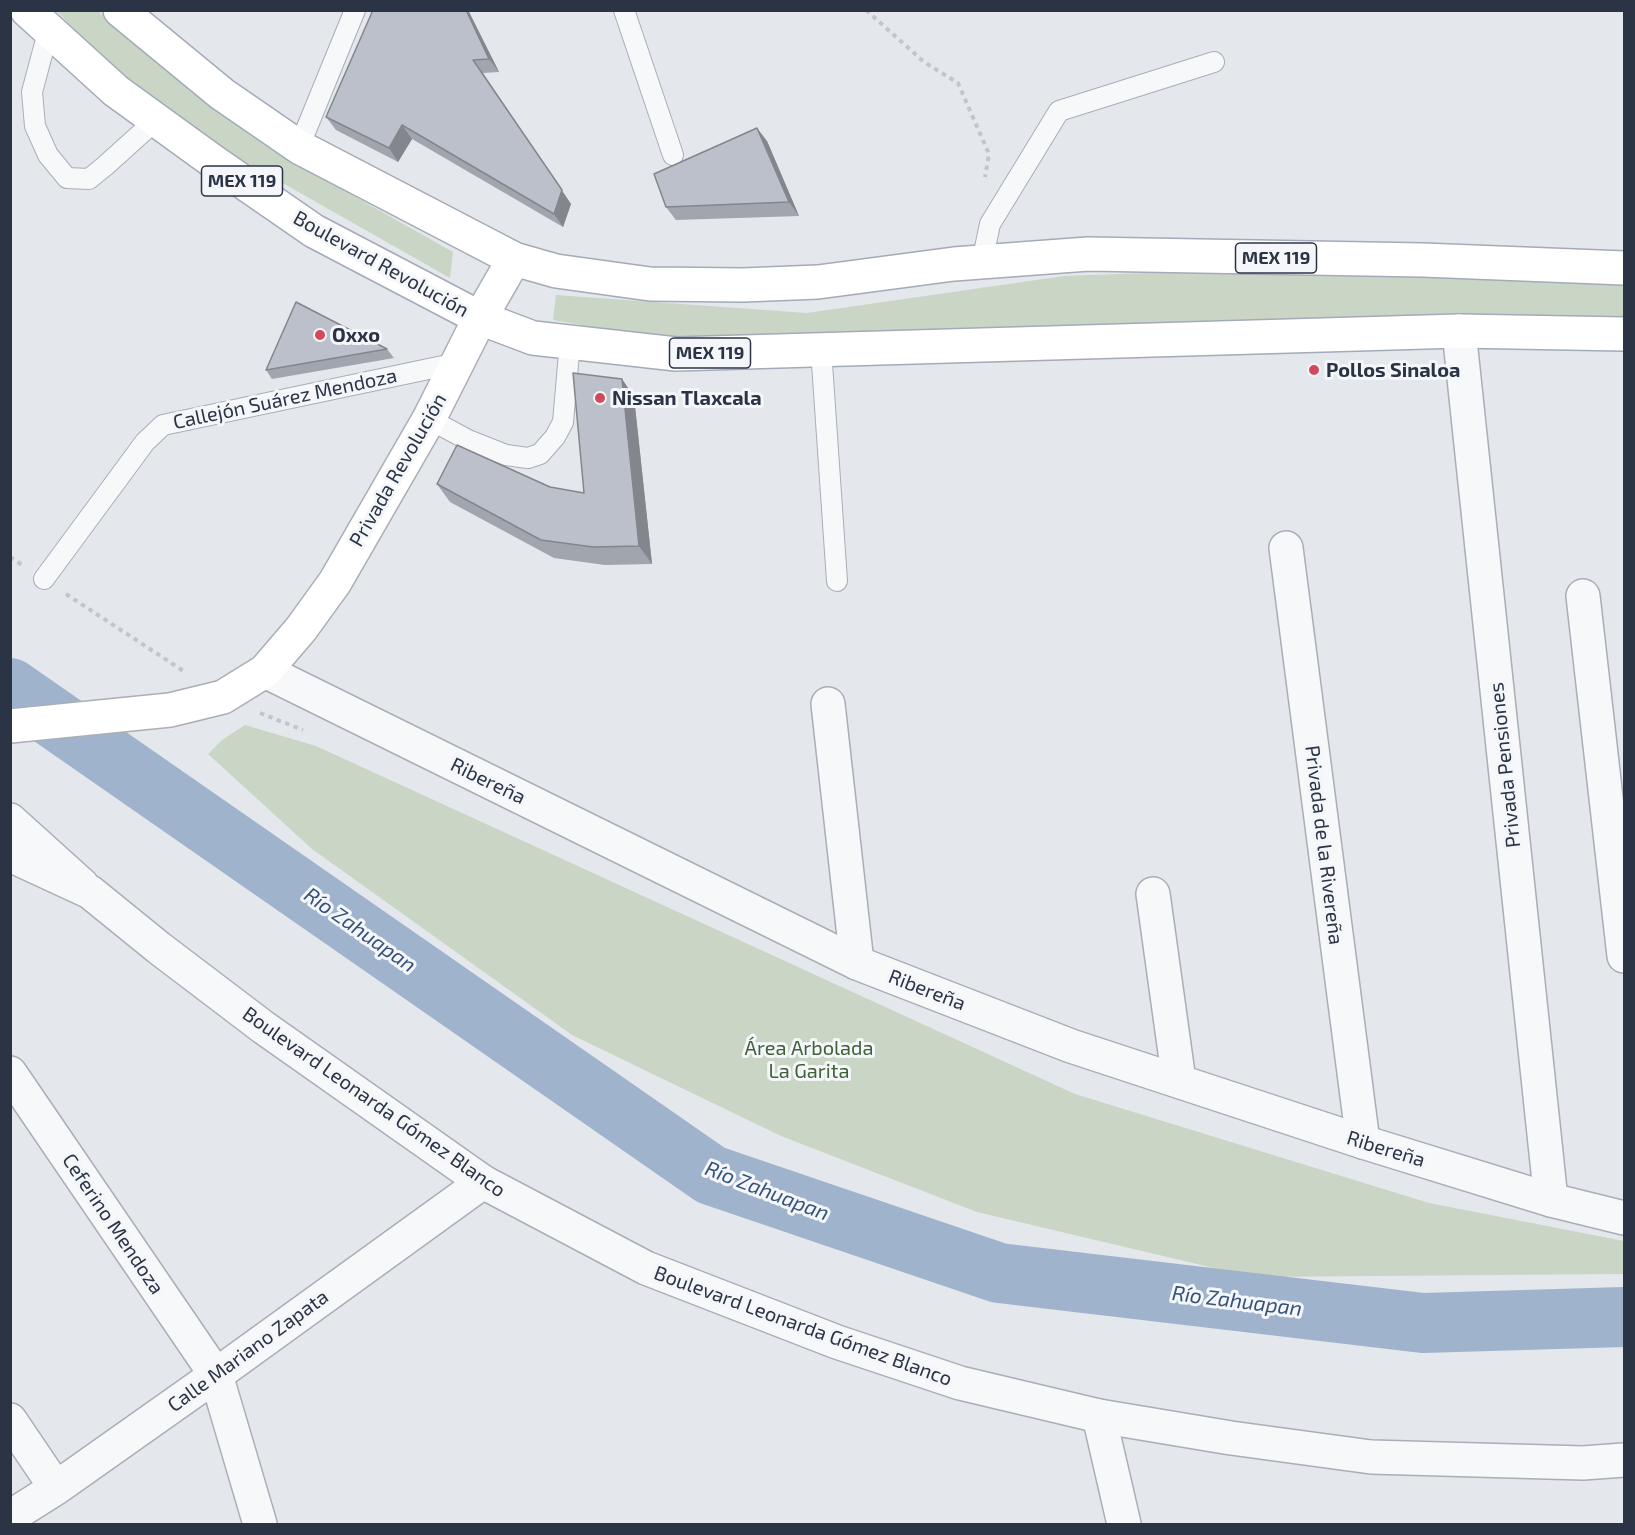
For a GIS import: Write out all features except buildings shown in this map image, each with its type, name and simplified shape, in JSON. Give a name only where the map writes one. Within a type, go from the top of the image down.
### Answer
[{"type":"main road","name":"MEX 119","points":[[120,10],[222,94],[299,147],[514,259],[556,271],[650,284],[742,285],[818,282],[928,267],[1088,254],[1423,260],[1624,268]]},
{"type":"main road","name":"Boulevard Revolución","points":[[38,21],[116,91],[314,231],[480,318]]},
{"type":"main road","name":"Privada Revolución","points":[[10,726],[170,710],[223,697],[265,671],[301,629],[334,582],[429,419],[480,318],[514,259]]},
{"type":"main road","name":"MEX 119","points":[[480,318],[533,338],[676,354],[1459,331],[1624,333]]},
{"type":"street","name":"Privada Pensiones","points":[[1459,331],[1551,1200]]},
{"type":"street","name":"Privada de la Rivereña","points":[[1286,548],[1363,1142]]},
{"type":"street","points":[[1582,596],[1624,956]]},
{"type":"street","name":"Ribereña","points":[[265,671],[856,963],[1071,1046],[1363,1142],[1551,1200],[1624,1218]]},
{"type":"street","points":[[828,704],[856,963]]},
{"type":"street","points":[[10,820],[90,892]]},
{"type":"street","points":[[10,855],[90,892]]},
{"type":"street","name":"Boulevard Leonarda Gómez Blanco","points":[[90,892],[262,1027],[483,1182],[646,1268],[837,1342],[960,1383],[1099,1416],[1231,1438],[1371,1456],[1583,1463],[1624,1460]]},
{"type":"street","points":[[1154,894],[1179,1081]]},
{"type":"street","name":"Ceferino Mendoza","points":[[10,1073],[216,1375],[260,1524]]},
{"type":"street","name":"Calle Mariano Zapata","points":[[10,1517],[56,1488],[216,1375],[483,1182]]},
{"type":"street","points":[[1099,1416],[1124,1524]]},
{"type":"street","points":[[10,1420],[56,1488]]},
{"type":"lane","points":[[299,147],[355,10]]},
{"type":"lane","points":[[624,10],[672,155]]},
{"type":"lane","points":[[38,21],[32,92],[35,126],[48,154],[67,178],[89,179],[156,120]]},
{"type":"lane","points":[[982,262],[990,224],[1059,111],[1214,62]]},
{"type":"lane","points":[[429,419],[468,440],[506,456],[528,458],[540,454],[555,437],[563,422],[570,342]]},
{"type":"lane","points":[[821,350],[837,581]]},
{"type":"lane","name":"Callejón Suárez Mendoza","points":[[44,579],[145,442],[163,424],[457,363]]},
{"type":"path","points":[[866,10],[924,62],[958,83],[989,154],[985,177]]},
{"type":"path","points":[[10,557],[223,697]]},
{"type":"green space","points":[[57,11],[98,11],[218,113],[338,187],[453,252],[450,278],[221,148],[128,81]]},
{"type":"green space","points":[[1360,265],[1624,278],[1624,323],[677,342],[553,320],[556,295],[807,313],[1064,276]]},
{"type":"green space","name":"Área Arbolada La Garita","points":[[245,725],[316,746],[1075,1094],[1429,1203],[1624,1241],[1624,1274],[1252,1277],[977,1212],[781,1136],[572,1035],[312,849],[208,754],[222,740]]},
{"type":"waterway","name":"Río Zahuapan","points":[[10,688],[711,1175],[999,1273],[1423,1323],[1624,1317]]},
{"type":"place","name":"Oxxo","points":[[320,335]]},
{"type":"place","name":"Pollos Sinaloa","points":[[1314,370]]},
{"type":"place","name":"Nissan Tlaxcala","points":[[600,398]]}]
